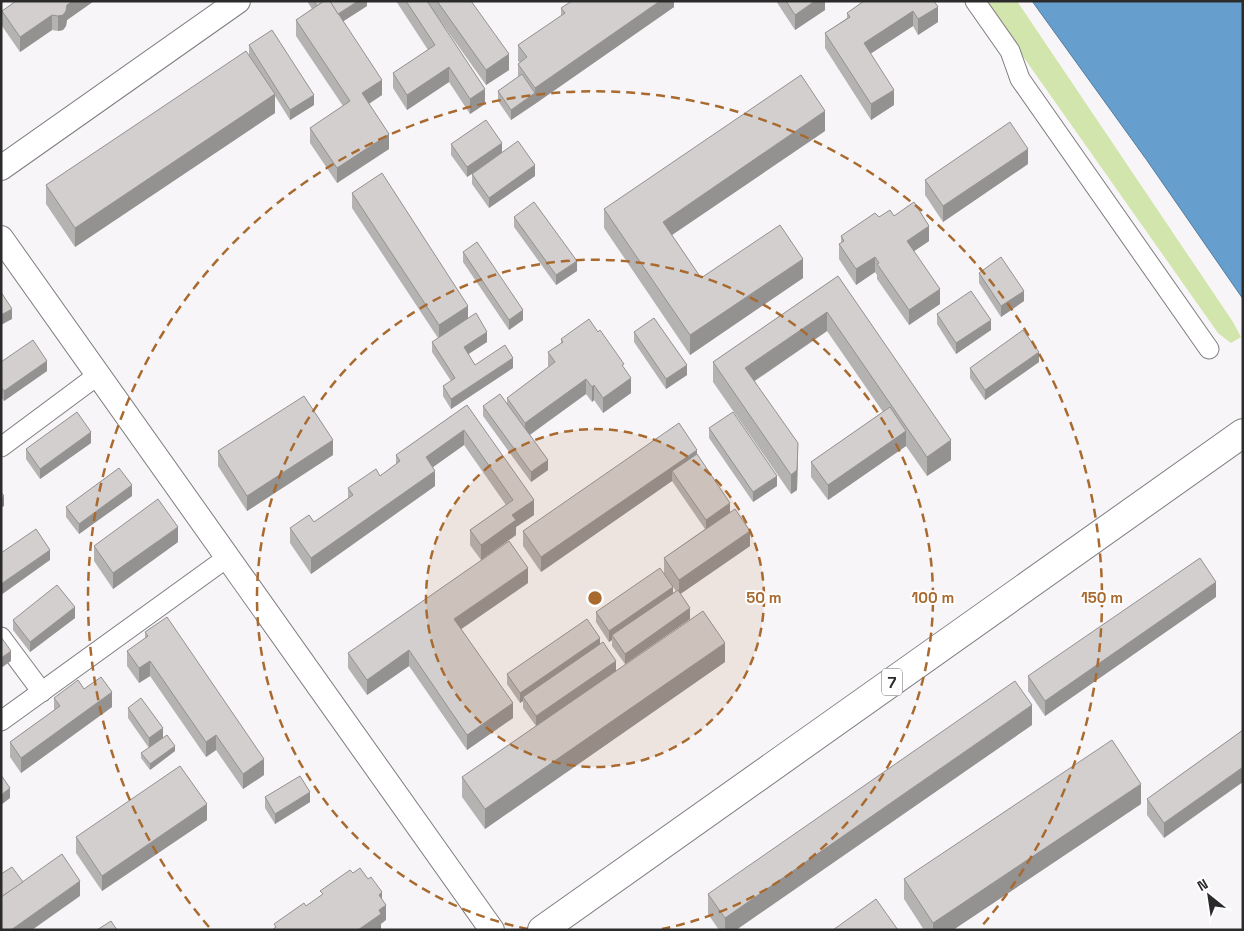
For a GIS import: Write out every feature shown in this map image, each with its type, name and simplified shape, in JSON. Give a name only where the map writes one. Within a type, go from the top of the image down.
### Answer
[{"type":"highway","name":"7","points":[[542,930],[1243,433]]},
{"type":"street","points":[[1,168],[238,1]]},
{"type":"street","points":[[974,1],[1010,51],[1020,79],[1209,349]]},
{"type":"street","points":[[1,238],[492,930]]},
{"type":"street","points":[[1,447],[98,375]]},
{"type":"street","points":[[1,721],[228,557]]},
{"type":"street","points":[[1,636],[42,692]]},
{"type":"green space","points":[[984,1],[1017,1],[1233,322],[1241,337],[1231,343],[1218,333]]},
{"type":"water","points":[[1032,1],[1243,1],[1243,299],[1146,159]]},
{"type":"building","points":[[16,1],[72,1],[67,5],[63,15],[52,15],[20,37],[2,11]]},
{"type":"building","points":[[314,1],[324,1],[317,6]]},
{"type":"building","points":[[324,1],[330,1],[382,80],[362,93],[389,134],[337,168],[310,128],[350,101],[296,20]]},
{"type":"building","points":[[330,1],[358,1],[338,14]]},
{"type":"building","points":[[406,1],[427,1],[485,89],[470,99],[449,67],[407,95],[393,73],[435,45]]},
{"type":"building","points":[[437,1],[471,1],[509,54],[486,70]]},
{"type":"building","points":[[572,1],[660,1],[535,88],[518,64],[527,57],[518,45],[565,13],[561,8]]},
{"type":"building","points":[[786,1],[815,1],[795,15]]},
{"type":"building","points":[[864,1],[934,1],[938,7],[918,19],[913,11],[864,43],[894,90],[871,104],[825,33],[850,17],[847,13]]},
{"type":"building","points":[[272,30],[314,95],[290,110],[249,45]]},
{"type":"building","points":[[246,51],[275,94],[75,228],[46,185]]},
{"type":"building","points":[[522,74],[535,93],[511,110],[498,91]]},
{"type":"building","points":[[801,75],[825,111],[663,222],[701,278],[780,225],[803,259],[690,335],[604,209]]},
{"type":"building","points":[[486,120],[502,143],[467,167],[451,144]]},
{"type":"building","points":[[1010,122],[1028,149],[943,206],[925,180]]},
{"type":"building","points":[[518,141],[535,165],[489,198],[472,174]]},
{"type":"building","points":[[382,173],[468,306],[439,325],[352,193]]},
{"type":"building","points":[[534,202],[577,261],[556,275],[514,217]]},
{"type":"building","points":[[914,202],[929,226],[907,241],[940,289],[909,310],[877,264],[879,263],[875,257],[856,269],[839,244],[844,241],[841,236],[875,213],[879,217],[890,210],[894,216]]},
{"type":"building","points":[[477,242],[523,310],[509,320],[463,252]]},
{"type":"building","points":[[1001,257],[1024,291],[1001,306],[979,273]]},
{"type":"building","points":[[838,276],[951,440],[927,457],[827,312],[745,368],[798,443],[797,470],[791,475],[713,362]]},
{"type":"building","points":[[971,291],[991,320],[956,343],[937,314]]},
{"type":"building","points":[[1,292],[12,309],[1,315]]},
{"type":"building","points":[[476,313],[487,332],[464,347],[475,365],[505,345],[513,358],[451,399],[443,386],[455,378],[432,342]]},
{"type":"building","points":[[654,318],[687,365],[666,379],[634,332]]},
{"type":"building","points":[[589,319],[598,332],[600,330],[624,364],[622,365],[631,378],[603,398],[594,385],[592,387],[586,379],[525,423],[507,398],[555,362],[548,352],[563,342],[561,339]]},
{"type":"building","points":[[1023,330],[1039,352],[985,390],[970,368]]},
{"type":"building","points":[[33,340],[47,361],[4,391],[1,387],[1,362]]},
{"type":"building","points":[[500,394],[548,460],[531,472],[483,406]]},
{"type":"building","points":[[304,396],[333,440],[247,496],[218,451]]},
{"type":"building","points":[[467,405],[534,500],[512,515],[516,520],[481,545],[470,530],[513,500],[464,430],[426,457],[435,471],[311,558],[290,528],[309,515],[314,522],[353,495],[348,488],[376,469],[380,476],[400,461],[396,455]]},
{"type":"building","points":[[890,407],[906,431],[828,485],[811,462]]},
{"type":"building","points":[[77,412],[91,432],[40,469],[26,449]]},
{"type":"building","points":[[733,412],[777,476],[753,492],[709,428]]},
{"type":"building","points":[[679,423],[697,450],[541,557],[523,531]]},
{"type":"building","points":[[697,454],[730,503],[706,520],[672,471]]},
{"type":"building","points":[[119,468],[132,485],[79,524],[66,507]]},
{"type":"building","points":[[158,499],[178,527],[113,573],[94,546]]},
{"type":"building","points":[[735,509],[750,531],[679,580],[664,558]]},
{"type":"building","points":[[36,529],[50,550],[1,584],[1,553]]},
{"type":"building","points":[[509,541],[528,568],[454,619],[513,703],[467,735],[409,650],[367,680],[348,653]]},
{"type":"building","points":[[1200,558],[1216,582],[1045,701],[1028,676]]},
{"type":"building","points":[[660,568],[673,587],[609,631],[596,612]]},
{"type":"building","points":[[57,585],[75,607],[30,642],[13,620]]},
{"type":"building","points":[[678,590],[690,608],[625,654],[612,635]]},
{"type":"building","points":[[703,611],[725,643],[485,809],[462,777]]},
{"type":"building","points":[[167,617],[264,759],[243,774],[216,735],[206,742],[150,661],[139,668],[127,651],[148,636],[145,632]]},
{"type":"building","points":[[587,619],[600,638],[520,693],[507,674]]},
{"type":"building","points":[[1,637],[11,651],[1,658]]},
{"type":"building","points":[[603,642],[616,661],[536,716],[523,697]]},
{"type":"building","points":[[101,677],[112,692],[21,758],[10,742],[60,706],[54,698],[78,680],[84,689]]},
{"type":"building","points":[[1015,681],[1032,705],[725,918],[708,894]]},
{"type":"building","points":[[141,698],[163,728],[149,738],[128,708]]},
{"type":"building","points":[[1243,730],[1243,767],[1164,823],[1147,799]]},
{"type":"building","points":[[167,735],[175,746],[150,764],[141,753]]},
{"type":"building","points":[[1112,740],[1141,784],[933,923],[904,879]]},
{"type":"building","points":[[180,766],[207,804],[102,876],[76,837]]},
{"type":"building","points":[[1,775],[10,788],[1,795]]},
{"type":"building","points":[[300,776],[310,792],[275,814],[265,797]]},
{"type":"building","points":[[62,854],[80,881],[11,930],[1,930],[1,897]]},
{"type":"building","points":[[12,867],[23,882],[1,897],[1,874]]},
{"type":"building","points":[[360,868],[368,879],[371,877],[382,892],[379,895],[386,905],[379,910],[381,914],[358,930],[272,930],[276,927],[274,924],[304,903],[306,906],[323,894],[320,891],[350,870],[353,873]]},
{"type":"building","points":[[876,899],[898,930],[833,930]]},
{"type":"building","points":[[111,921],[117,930],[97,930]]}]
